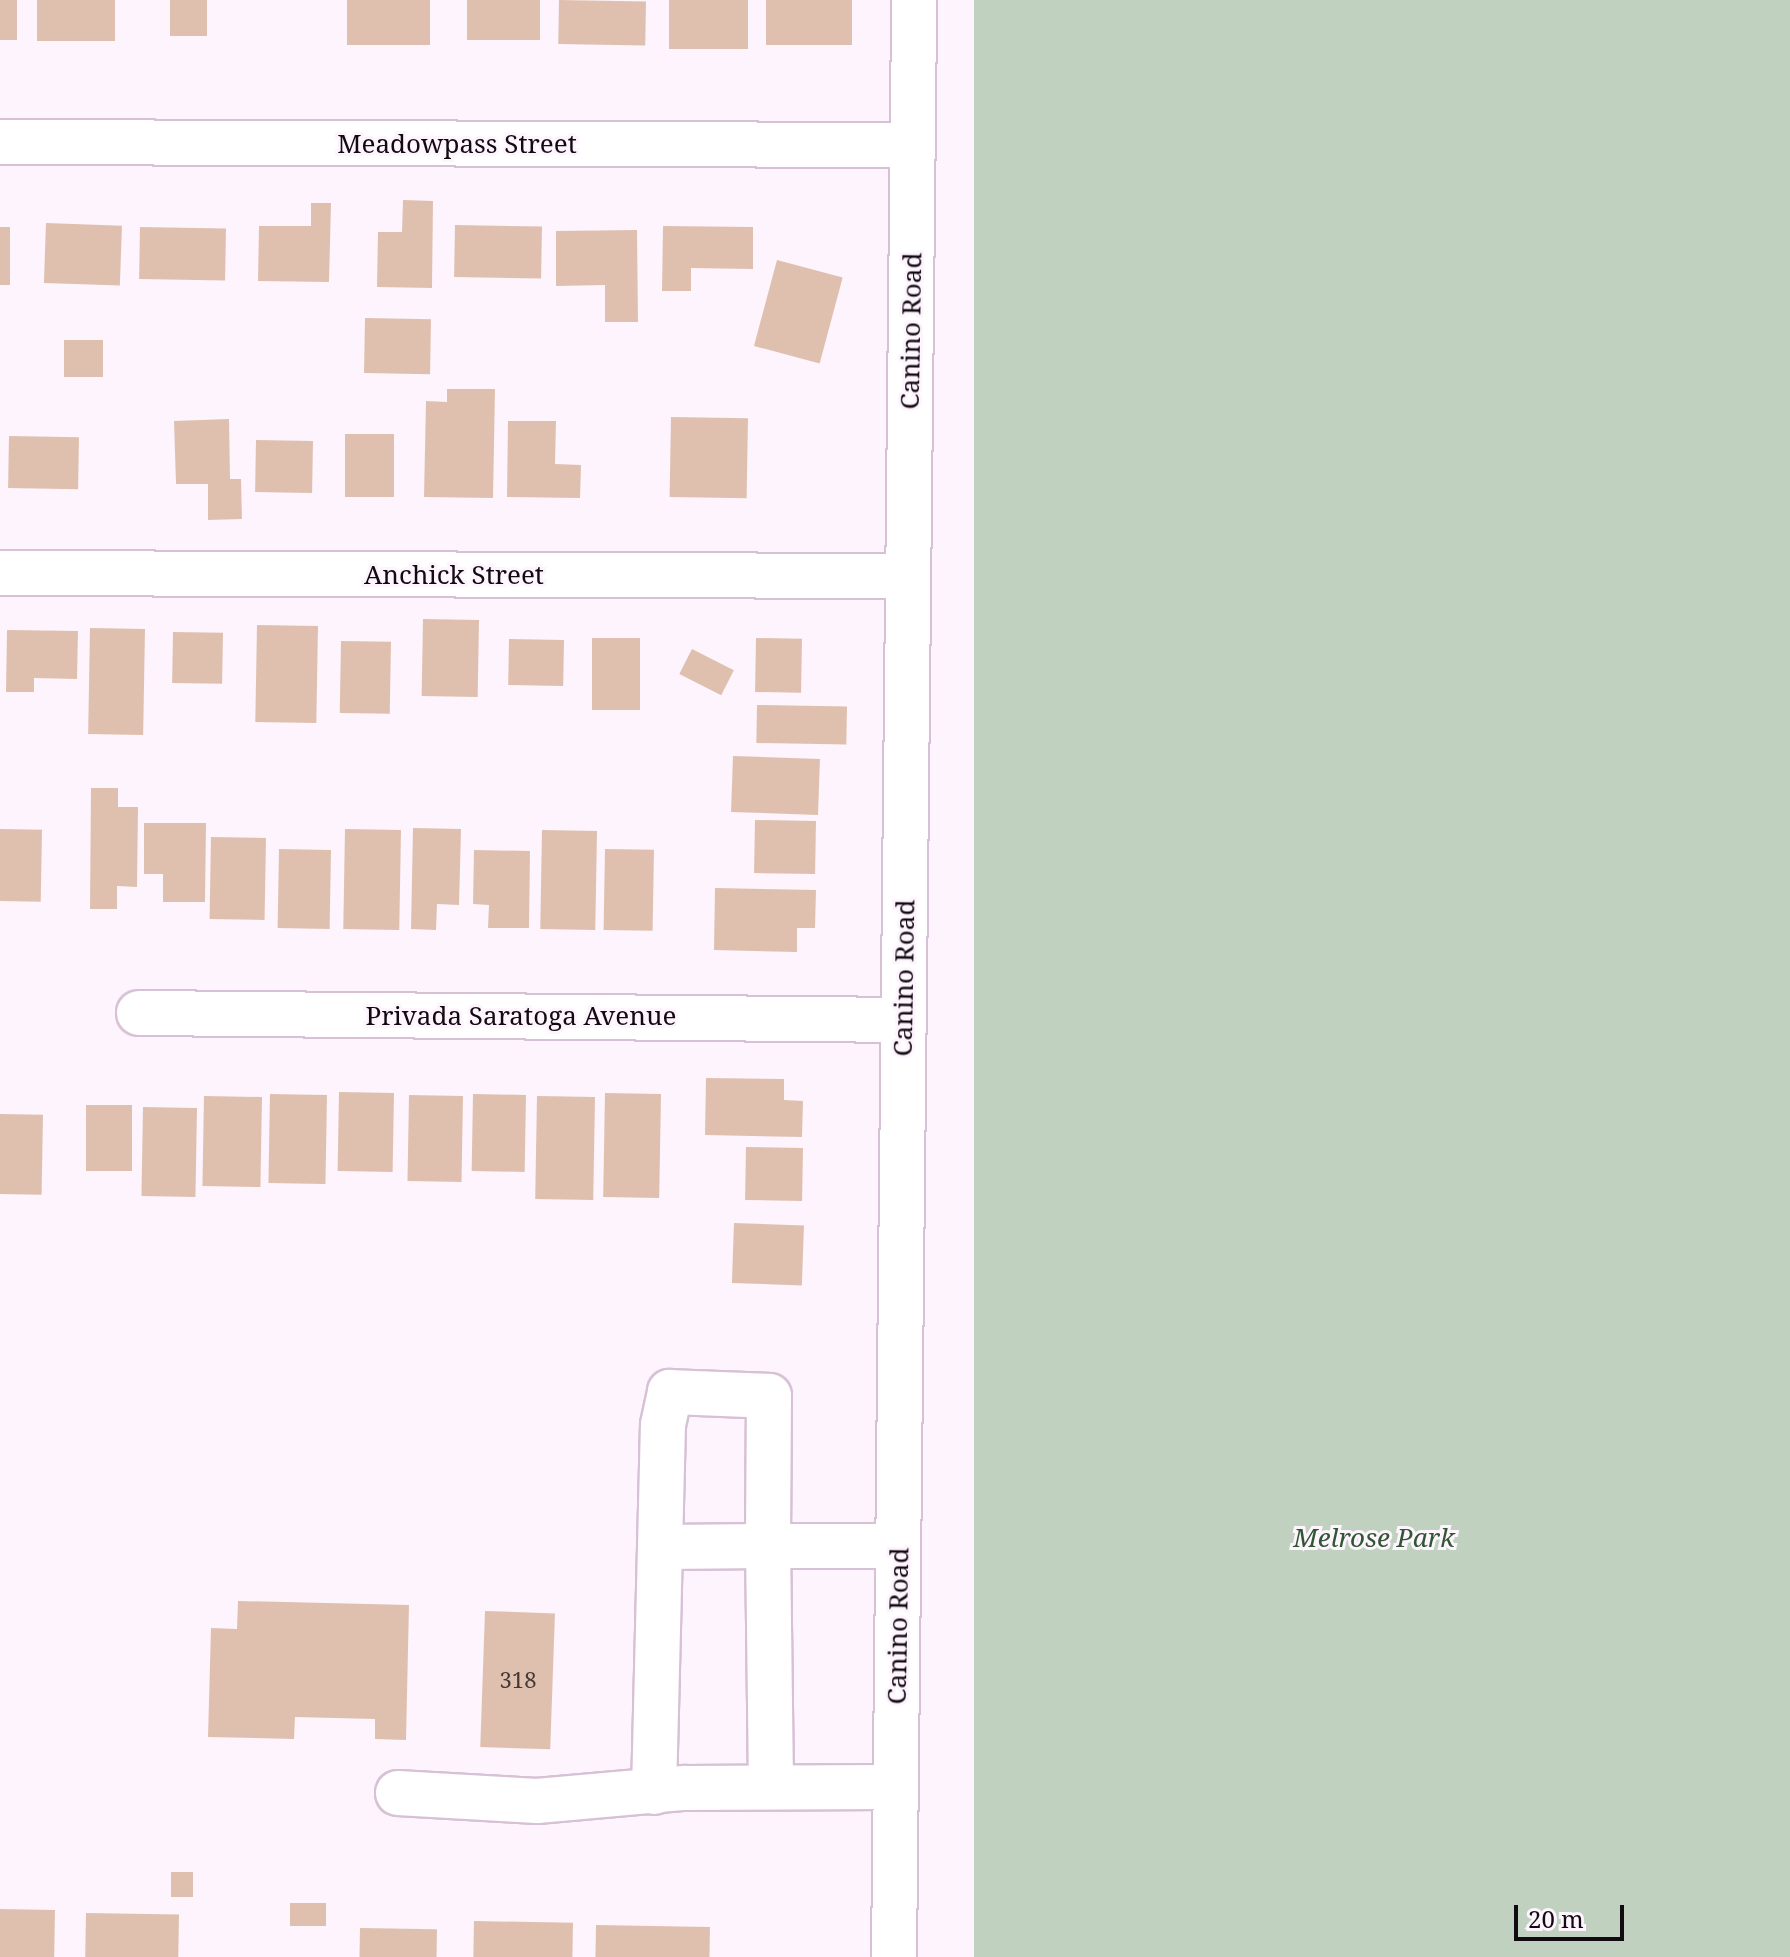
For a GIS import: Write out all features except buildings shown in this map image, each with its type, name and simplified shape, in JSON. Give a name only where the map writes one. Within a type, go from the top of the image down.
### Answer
[{"type":"street","name":"Canino Road","points":[[894,1957],[914,0]]},
{"type":"street","name":"Meadowpass Street","points":[[0,142],[913,145]]},
{"type":"street","name":"Anchick Street","points":[[0,573],[907,576]]},
{"type":"street","name":"Privada Saratoga Avenue","points":[[139,1013],[903,1020]]},
{"type":"street","points":[[654,1792],[663,1425],[670,1392],[735,1391],[769,1396],[771,1787]]},
{"type":"street","points":[[660,1547],[898,1546]]},
{"type":"street","points":[[398,1793],[537,1801],[771,1787],[896,1787]]},
{"type":"green space","name":"Melrose Park","points":[[974,0],[1790,0],[1790,1957],[974,1957]]}]
